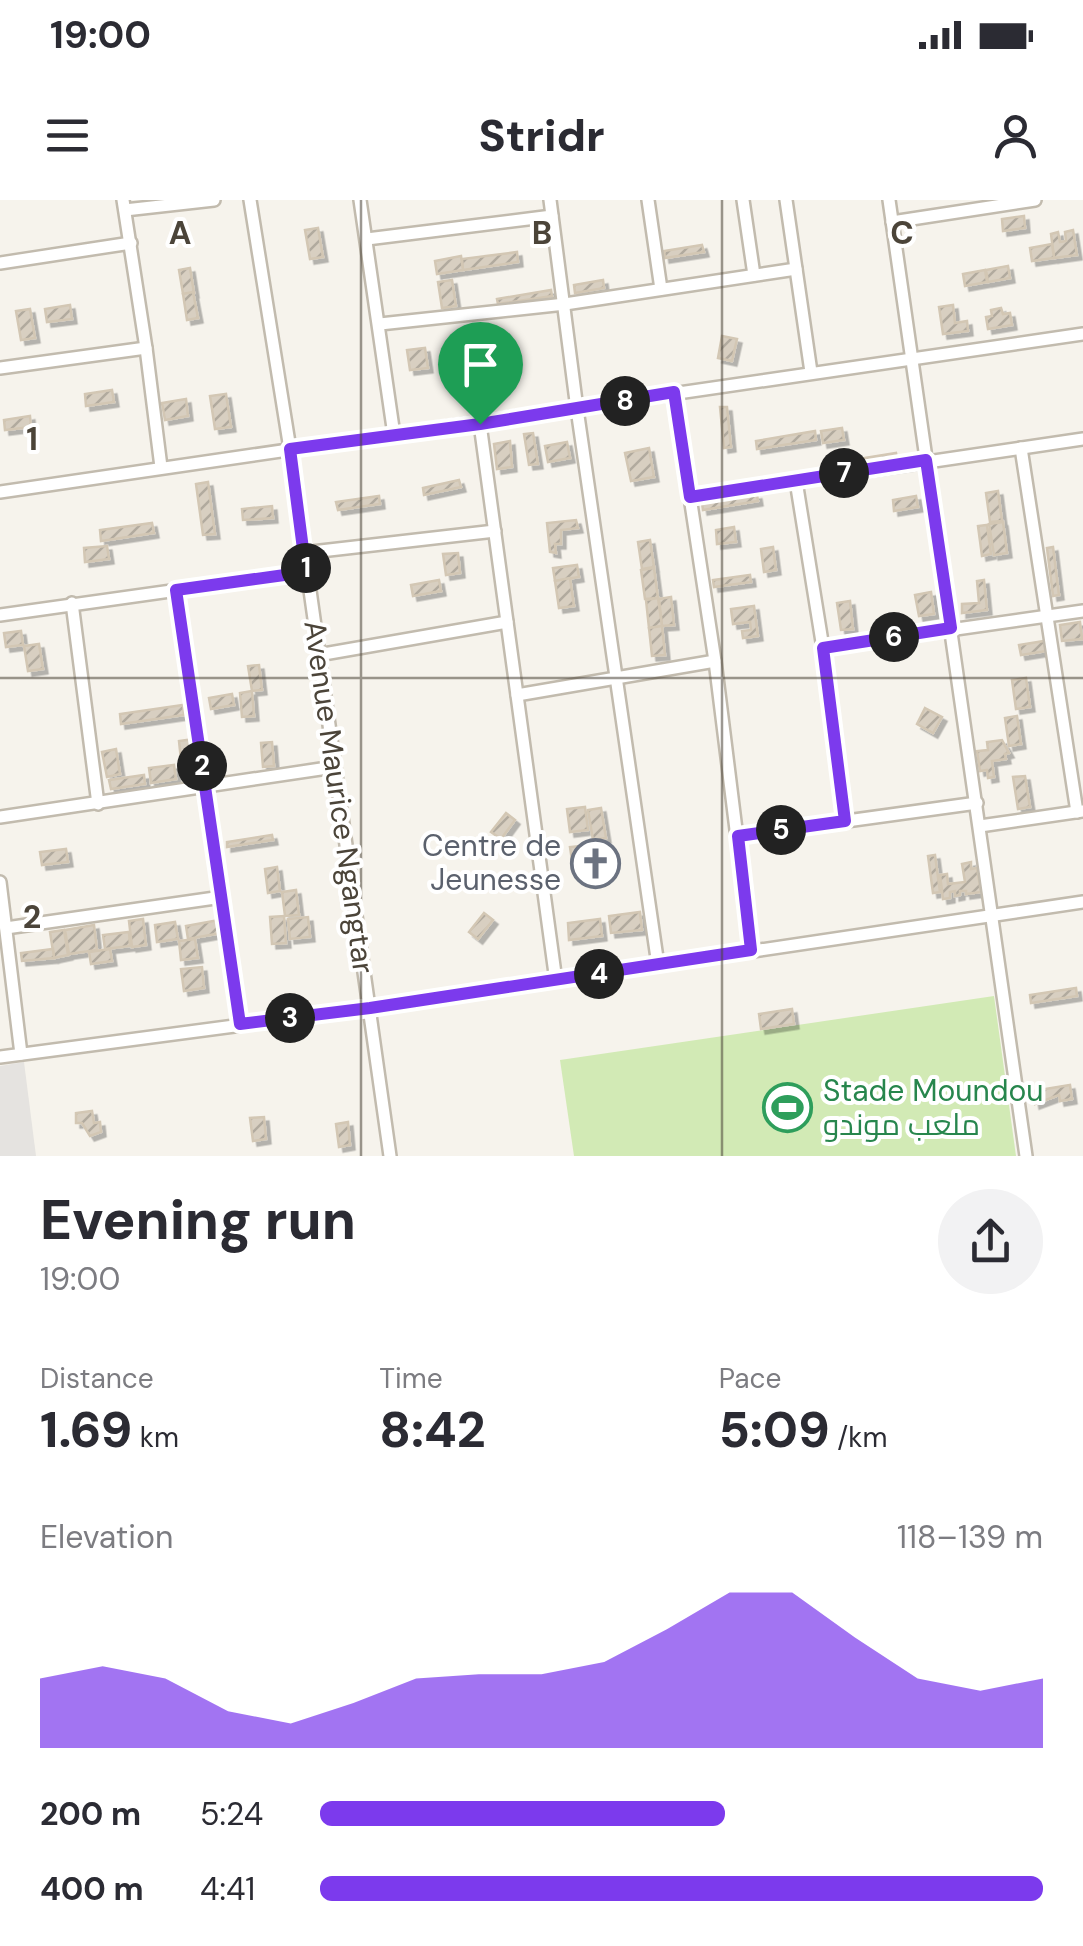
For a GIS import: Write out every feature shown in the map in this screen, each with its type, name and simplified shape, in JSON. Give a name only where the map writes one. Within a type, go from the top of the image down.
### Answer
[{"type":"street","points":[[160,467],[124,205],[214,200]]},
{"type":"street","name":"Avenue Maurice Ngangtar","points":[[250,200],[290,449],[390,1156]]},
{"type":"street","points":[[360,200],[394,435]]},
{"type":"street","points":[[550,200],[658,964]]},
{"type":"street","points":[[648,200],[661,290]]},
{"type":"street","points":[[743,200],[754,275]]},
{"type":"street","points":[[786,200],[811,372]]},
{"type":"street","points":[[889,200],[1026,1156]]},
{"type":"street","points":[[892,222],[1034,200]]},
{"type":"street","points":[[367,239],[552,216]]},
{"type":"street","points":[[0,264],[131,243]]},
{"type":"street","points":[[380,324],[565,304],[796,269]]},
{"type":"street","points":[[0,492],[1083,334]]},
{"type":"street","points":[[0,368],[146,348]]},
{"type":"street","points":[[674,392],[715,661],[751,950]]},
{"type":"street","points":[[480,424],[556,980]]},
{"type":"street","points":[[690,497],[1083,439]]},
{"type":"street","points":[[980,826],[1080,812],[1020,448]]},
{"type":"street","points":[[796,482],[845,821]]},
{"type":"street","points":[[303,553],[495,531]]},
{"type":"street","points":[[0,615],[306,572]]},
{"type":"street","points":[[176,590],[240,1024]]},
{"type":"street","points":[[72,603],[98,804]]},
{"type":"street","points":[[823,648],[1083,611]]},
{"type":"street","points":[[318,654],[508,622]]},
{"type":"street","points":[[517,695],[715,661]]},
{"type":"street","points":[[0,817],[334,767]]},
{"type":"street","points":[[738,836],[977,803]]},
{"type":"street","points":[[0,882],[21,1054]]},
{"type":"street","points":[[6,928],[222,896]]},
{"type":"street","points":[[0,1058],[370,1008],[1083,902]]},
{"type":"green space","name":"Stade Moundou ملعب موندو","points":[[994,996],[1016,1156],[574,1156],[560,1060]]},
{"type":"shaded area","points":[[24,1062],[36,1156],[0,1156],[0,1066]]},
{"type":"building","points":[[1024,216],[1025,228],[1003,231],[1002,219]]},
{"type":"building","points":[[318,228],[323,257],[310,259],[305,230]]},
{"type":"building","points":[[1073,230],[1077,255],[1054,258],[1051,234],[1058,232],[1060,242],[1066,241],[1065,232]]},
{"type":"building","points":[[1052,244],[1054,258],[1032,261],[1030,248]]},
{"type":"building","points":[[702,245],[704,252],[665,258],[664,251]]},
{"type":"building","points":[[517,252],[518,262],[463,270],[462,259]]},
{"type":"building","points":[[461,256],[463,270],[437,274],[435,261]]},
{"type":"building","points":[[1008,266],[1010,278],[988,282],[986,270]]},
{"type":"building","points":[[190,268],[194,293],[183,294],[179,270]]},
{"type":"building","points":[[985,270],[987,282],[965,286],[963,274]]},
{"type":"building","points":[[452,280],[456,306],[442,308],[438,282]]},
{"type":"building","points":[[603,280],[604,288],[575,293],[574,285]]},
{"type":"building","points":[[551,290],[552,296],[498,304],[497,299]]},
{"type":"building","points":[[193,292],[198,318],[187,320],[183,294]]},
{"type":"building","points":[[70,305],[72,319],[47,322],[45,309]]},
{"type":"building","points":[[953,305],[955,323],[967,321],[968,331],[943,334],[939,307]]},
{"type":"building","points":[[1001,308],[1003,314],[1010,313],[1012,325],[988,329],[986,317],[992,316],[991,310]]},
{"type":"building","points":[[30,309],[35,338],[21,340],[16,311]]},
{"type":"building","points":[[722,336],[737,339],[732,361],[718,358]]},
{"type":"building","points":[[425,348],[428,368],[410,370],[407,350]]},
{"type":"building","points":[[112,390],[114,402],[86,406],[85,394]]},
{"type":"building","points":[[226,394],[231,427],[215,429],[210,396]]},
{"type":"building","points":[[186,399],[188,416],[165,420],[162,403]]},
{"type":"building","points":[[720,407],[727,407],[731,447],[724,448]]},
{"type":"building","points":[[30,416],[31,427],[5,430],[4,420]]},
{"type":"building","points":[[842,428],[844,440],[823,443],[821,431]]},
{"type":"building","points":[[815,431],[816,440],[757,449],[756,441]]},
{"type":"building","points":[[533,433],[538,464],[529,465],[524,434]]},
{"type":"building","points":[[510,441],[512,467],[497,469],[494,444]]},
{"type":"building","points":[[567,442],[570,458],[548,462],[545,446]]},
{"type":"building","points":[[649,448],[654,477],[631,481],[625,453]]},
{"type":"building","points":[[896,453],[897,458],[853,466],[852,460]]},
{"type":"building","points":[[459,480],[461,487],[424,495],[423,488]]},
{"type":"building","points":[[208,482],[215,534],[203,535],[196,484]]},
{"type":"building","points":[[998,491],[1002,521],[990,522],[986,493]]},
{"type":"building","points":[[757,495],[758,501],[703,510],[702,503]]},
{"type":"building","points":[[379,496],[380,504],[338,510],[336,502]]},
{"type":"building","points":[[916,496],[918,507],[894,511],[893,500]]},
{"type":"building","points":[[272,506],[273,518],[243,520],[242,509]]},
{"type":"building","points":[[576,520],[578,528],[561,530],[561,544],[555,544],[556,553],[550,552],[547,523]]},
{"type":"building","points":[[1003,522],[1007,553],[994,555],[989,524]]},
{"type":"building","points":[[152,523],[154,533],[101,541],[100,530]]},
{"type":"building","points":[[987,525],[991,554],[982,556],[978,526]]},
{"type":"building","points":[[734,527],[736,542],[717,544],[716,530]]},
{"type":"building","points":[[650,540],[654,567],[642,569],[638,542]]},
{"type":"building","points":[[107,546],[109,559],[85,562],[84,548]]},
{"type":"building","points":[[773,547],[776,570],[764,572],[761,549]]},
{"type":"building","points":[[1053,547],[1059,595],[1053,596],[1047,548]]},
{"type":"building","points":[[458,553],[460,573],[446,575],[443,554]]},
{"type":"building","points":[[577,565],[579,577],[555,581],[553,568]]},
{"type":"building","points":[[654,568],[658,598],[645,599],[641,570]]},
{"type":"building","points":[[750,575],[751,582],[714,587],[713,580]]},
{"type":"building","points":[[570,578],[574,606],[559,608],[555,581]]},
{"type":"building","points":[[439,580],[441,591],[413,596],[411,585]]},
{"type":"building","points":[[984,580],[987,610],[962,613],[962,604],[979,603],[977,581]]},
{"type":"building","points":[[931,592],[934,614],[919,616],[915,595]]},
{"type":"building","points":[[671,597],[674,625],[662,626],[659,599]]},
{"type":"building","points":[[658,598],[662,626],[649,628],[646,600]]},
{"type":"building","points":[[850,601],[853,629],[841,630],[837,603]]},
{"type":"building","points":[[754,606],[758,636],[743,638],[742,631],[751,630],[750,622],[733,624],[731,609]]},
{"type":"building","points":[[1080,622],[1082,639],[1062,641],[1060,625]]},
{"type":"building","points":[[662,626],[665,655],[652,656],[649,628]]},
{"type":"building","points":[[21,631],[23,645],[6,647],[4,633]]},
{"type":"building","points":[[1044,641],[1046,651],[1021,655],[1019,645]]},
{"type":"building","points":[[39,644],[43,669],[28,671],[24,646]]},
{"type":"building","points":[[259,665],[262,690],[252,691],[248,666]]},
{"type":"building","points":[[1026,678],[1030,707],[1016,709],[1012,680]]},
{"type":"building","points":[[252,691],[254,716],[242,717],[240,693]]},
{"type":"building","points":[[232,694],[234,705],[211,709],[209,698]]},
{"type":"building","points":[[183,705],[184,715],[121,724],[120,714]]},
{"type":"building","points":[[925,708],[942,717],[933,733],[917,724]]},
{"type":"building","points":[[1017,716],[1021,744],[1009,746],[1005,718]]},
{"type":"building","points":[[194,739],[198,777],[183,779],[179,741]]},
{"type":"building","points":[[1002,740],[1009,753],[1005,754],[1006,759],[992,761],[994,777],[988,778],[987,770],[980,771],[977,751],[988,750],[987,742]]},
{"type":"building","points":[[272,742],[274,766],[263,767],[261,743]]},
{"type":"building","points":[[116,749],[120,774],[107,777],[102,752]]},
{"type":"building","points":[[174,765],[176,779],[151,783],[149,768]]},
{"type":"building","points":[[144,775],[145,784],[111,789],[109,780]]},
{"type":"building","points":[[1025,776],[1030,807],[1018,809],[1013,777]]},
{"type":"building","points":[[585,807],[588,830],[570,832],[567,809]]},
{"type":"building","points":[[601,808],[606,838],[593,840],[588,810]]},
{"type":"building","points":[[506,813],[515,820],[501,839],[491,832]]},
{"type":"building","points":[[272,835],[273,840],[227,847],[227,842]]},
{"type":"building","points":[[589,845],[593,871],[574,874],[570,847]]},
{"type":"building","points":[[66,849],[68,862],[42,865],[40,852]]},
{"type":"building","points":[[935,855],[940,892],[933,893],[928,856]]},
{"type":"building","points":[[971,862],[971,869],[977,868],[981,892],[960,891],[955,896],[955,891],[950,892],[950,898],[943,899],[940,875],[947,874],[948,884],[965,882],[962,864]]},
{"type":"building","points":[[277,867],[280,891],[268,893],[265,869]]},
{"type":"building","points":[[296,890],[299,915],[285,916],[282,892]]},
{"type":"building","points":[[640,912],[642,930],[611,933],[609,916]]},
{"type":"building","points":[[484,913],[493,920],[478,939],[469,932]]},
{"type":"building","points":[[284,916],[286,943],[272,944],[270,917]]},
{"type":"building","points":[[308,917],[310,937],[290,939],[288,919]]},
{"type":"building","points":[[143,919],[146,945],[132,947],[129,921]]},
{"type":"building","points":[[600,919],[602,936],[569,940],[568,923]]},
{"type":"building","points":[[219,920],[221,933],[188,939],[186,926]]},
{"type":"building","points":[[175,922],[178,939],[157,942],[155,925]]},
{"type":"building","points":[[94,925],[97,950],[69,954],[65,930]]},
{"type":"building","points":[[64,930],[68,955],[54,958],[50,932]]},
{"type":"building","points":[[129,932],[130,946],[105,949],[103,935]]},
{"type":"building","points":[[195,939],[198,958],[181,960],[179,941]]},
{"type":"building","points":[[53,949],[54,958],[22,961],[21,953]]},
{"type":"building","points":[[110,949],[112,961],[91,964],[89,952]]},
{"type":"building","points":[[202,967],[204,988],[184,991],[181,969]]},
{"type":"building","points":[[1076,988],[1077,996],[1031,1003],[1030,995]]},
{"type":"building","points":[[792,1009],[794,1024],[761,1029],[759,1014]]},
{"type":"building","points":[[1070,1085],[1072,1099],[1060,1101],[1059,1095],[1035,1104],[1033,1091]]},
{"type":"building","points":[[92,1111],[94,1123],[100,1122],[101,1132],[90,1136],[82,1123],[76,1123],[76,1113]]},
{"type":"building","points":[[264,1117],[266,1139],[253,1141],[250,1118]]},
{"type":"building","points":[[348,1122],[350,1145],[339,1147],[336,1124]]},
{"type":"place","name":"Centre de Jeunesse","points":[[596,863]]},
{"type":"place","name":"Stade Moundou ملعب موندو","points":[[788,1108]]},
{"type":"route","points":[[674,392],[690,497],[926,460],[951,628],[823,648],[845,821],[738,836],[751,950],[240,1024],[176,590],[306,572],[290,449],[480,424],[674,392]]}]
